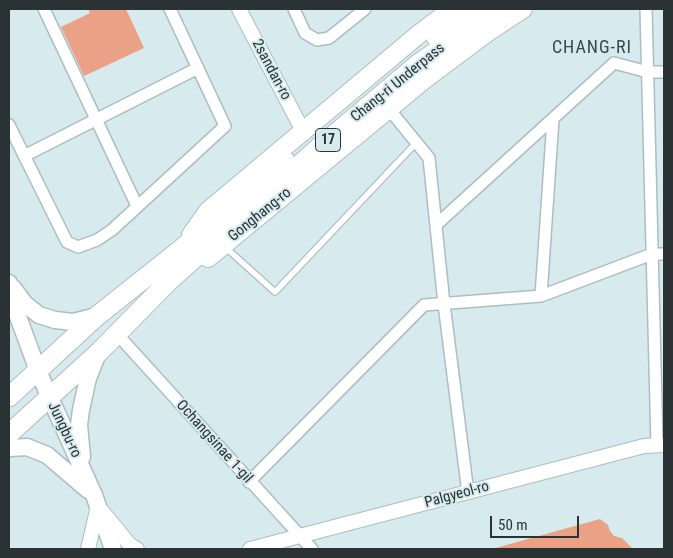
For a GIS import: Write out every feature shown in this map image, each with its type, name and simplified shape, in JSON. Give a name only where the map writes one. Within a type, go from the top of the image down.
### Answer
[{"type":"highway","name":"Chang-ri Underpass","points":[[180,250],[318,133],[462,16],[474,9]]},
{"type":"highway","name":"Chang-ri Underpass","points":[[168,281],[317,148],[418,64],[496,9]]},
{"type":"highway","name":"17","points":[[9,397],[97,316],[180,250]]},
{"type":"highway","name":"Gonghang-ro","points":[[9,434],[117,334],[168,281]]},
{"type":"main road","points":[[180,250],[208,212],[418,34],[452,9]]},
{"type":"main road","name":"Gonghang-ro","points":[[168,281],[198,265],[389,108],[488,32],[523,9]]},
{"type":"main road","points":[[9,284],[25,304],[40,315],[55,320],[73,322],[97,316]]},
{"type":"main road","name":"Jungbu-ro","points":[[9,284],[12,308],[96,500],[113,549]]},
{"type":"main road","points":[[86,477],[80,439],[80,418],[88,378],[98,352]]},
{"type":"main road","points":[[9,448],[27,447],[47,455],[96,500]]},
{"type":"street","points":[[44,9],[137,206]]},
{"type":"street","points":[[9,124],[67,242],[78,247],[97,240],[225,126],[170,9]]},
{"type":"street","name":"2sandan-ro","points":[[239,9],[303,130]]},
{"type":"street","points":[[294,9],[305,33],[317,40],[329,38],[365,9]]},
{"type":"street","points":[[646,9],[658,254],[661,445]]},
{"type":"street","points":[[436,225],[614,63],[648,72],[664,72]]},
{"type":"street","points":[[24,156],[198,68]]},
{"type":"street","points":[[389,108],[429,158],[444,304],[468,493]]},
{"type":"street","points":[[540,296],[553,119]]},
{"type":"street","points":[[249,482],[424,305],[540,296],[658,254]]},
{"type":"street","name":"Ochangsinae 1-gil","points":[[117,334],[249,482],[312,549]]},
{"type":"street","name":"Palgyeol-ro","points":[[250,549],[644,446],[661,445]]},
{"type":"street","points":[[88,549],[96,500]]},
{"type":"street","points":[[96,500],[130,545],[137,549]]},
{"type":"lane","points":[[223,245],[275,292],[418,142]]},
{"type":"shaded area","points":[[88,9],[126,9],[144,48],[84,76],[61,27],[90,13]]},
{"type":"shaded area","points":[[600,519],[608,525],[614,536],[622,538],[633,549],[492,549]]},
{"type":"district","name":"CHANG-RI","points":[[592,48]]}]
